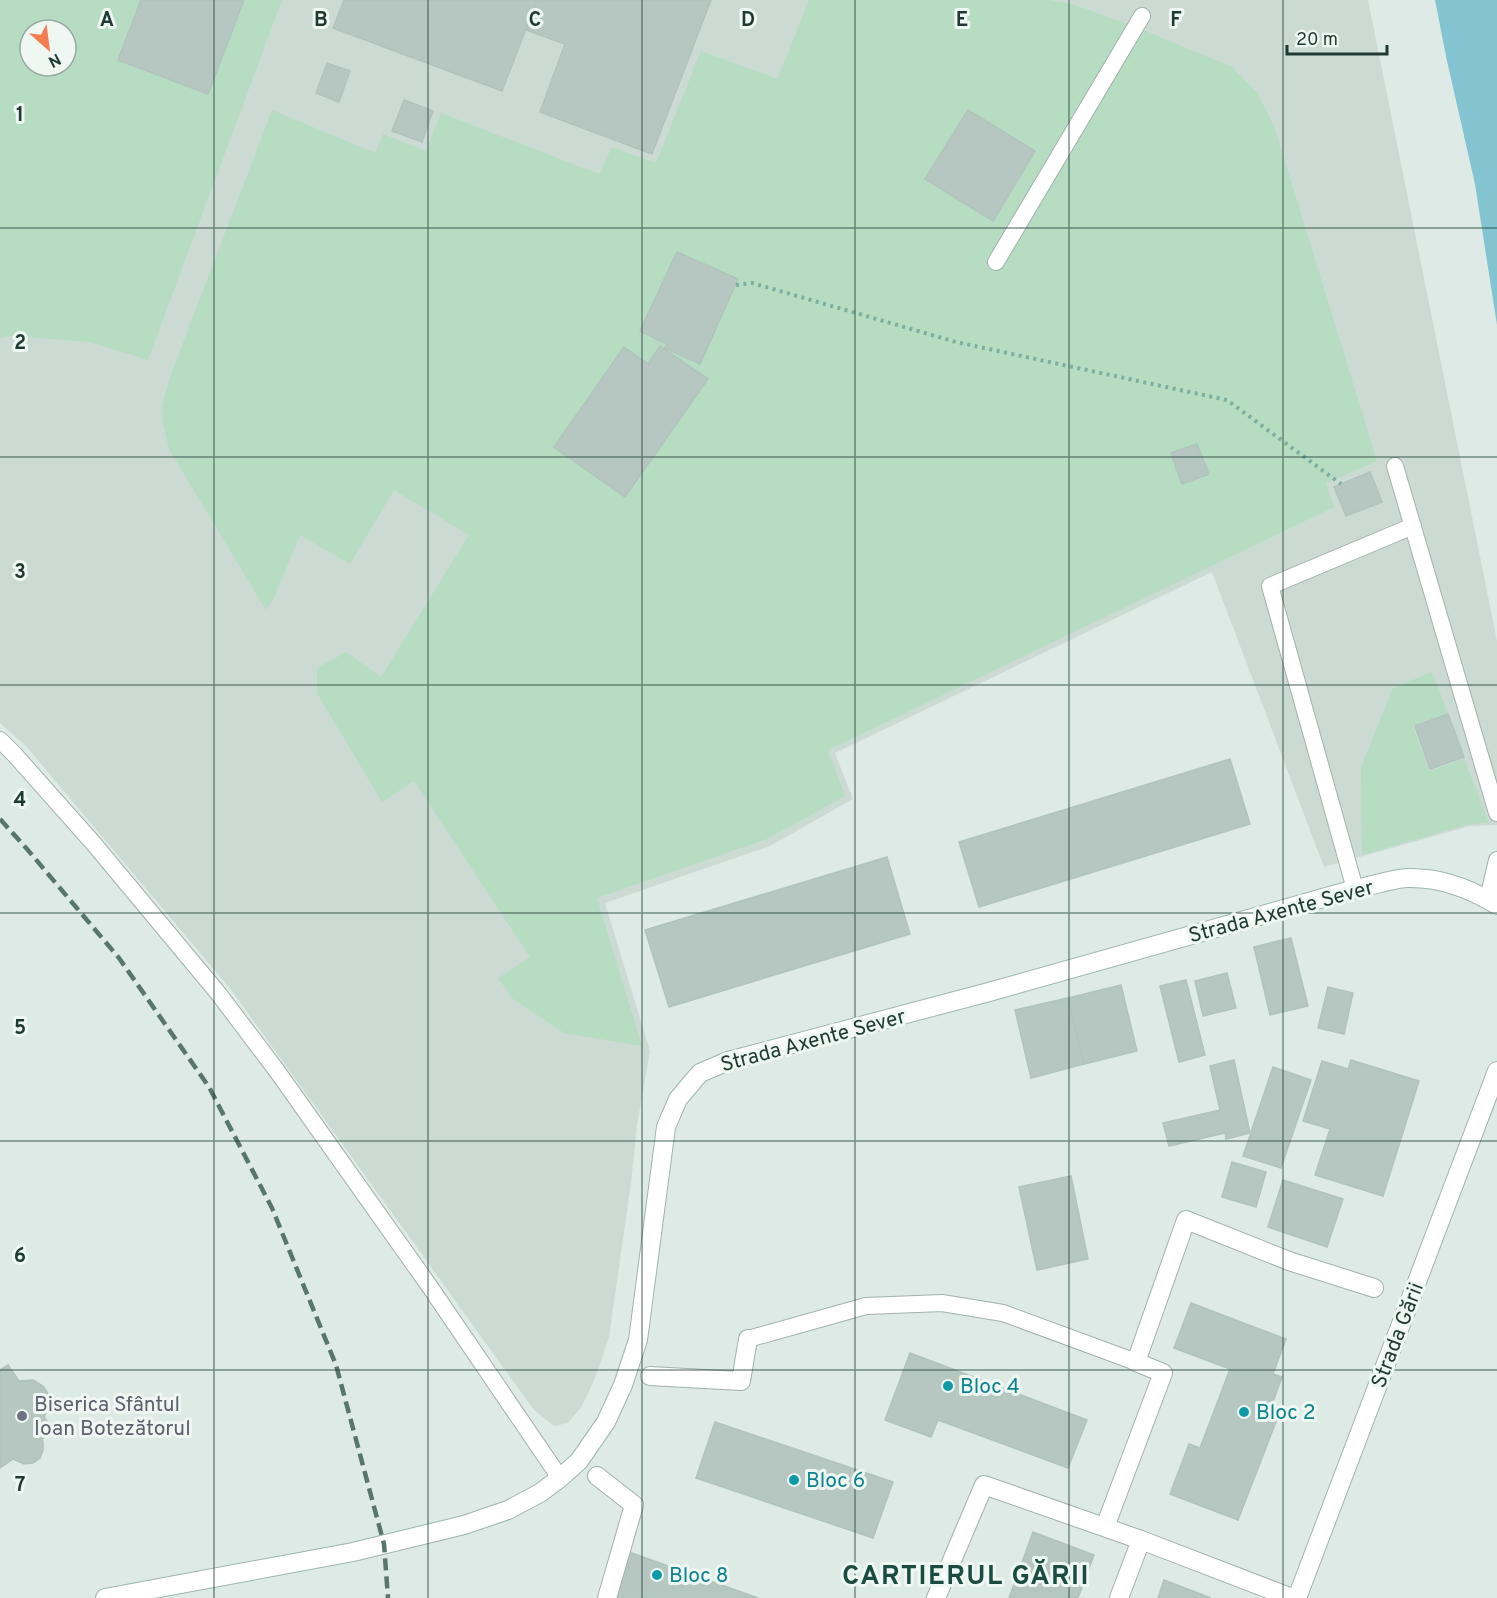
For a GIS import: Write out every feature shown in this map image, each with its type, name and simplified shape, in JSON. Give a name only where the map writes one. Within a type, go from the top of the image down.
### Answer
[{"type":"main road","name":"Strada Axente Sever","points":[[105,1598],[353,1552],[464,1525],[508,1510],[540,1493],[560,1478],[579,1461],[606,1422],[623,1385],[638,1340],[666,1127],[678,1099],[700,1073],[728,1061],[989,992],[1355,889],[1405,878],[1437,880],[1461,886],[1492,902]]},
{"type":"main road","name":"Strada Gării","points":[[936,1598],[984,1485],[1142,1540],[1294,1598],[1497,1071]]},
{"type":"main road","points":[[1105,1527],[1163,1373],[1136,1362],[1186,1220],[1289,1261],[1374,1288]]},
{"type":"main road","points":[[650,1376],[741,1381],[748,1340]]},
{"type":"main road","points":[[597,1476],[634,1505],[607,1598]]},
{"type":"main road","points":[[1119,1598],[1142,1540]]},
{"type":"lane","points":[[996,262],[1142,16]]},
{"type":"lane","points":[[1395,466],[1497,813]]},
{"type":"lane","points":[[1355,889],[1270,586],[1413,526]]},
{"type":"lane","points":[[0,740],[94,844],[238,1019],[423,1278],[560,1478]]},
{"type":"lane","points":[[1492,902],[1497,860]]},
{"type":"lane","points":[[748,1340],[866,1306],[942,1303],[1003,1313],[1136,1362]]},
{"type":"path","points":[[736,285],[752,283],[956,342],[1227,400],[1341,484]]},
{"type":"shaded area","points":[[0,0],[1368,0],[1497,641],[1497,825],[1470,826],[1324,867],[1212,572],[835,753],[853,799],[770,846],[605,903],[650,1051],[637,1125],[609,1337],[596,1376],[582,1406],[568,1423],[554,1426],[534,1410],[232,991],[26,746],[0,723]]},
{"type":"green space","points":[[0,0],[282,0],[148,360],[90,342],[11,336],[0,338]]},
{"type":"green space","points":[[809,0],[1049,0],[1072,4],[1136,27],[1232,67],[1257,93],[1274,126],[1377,461],[1326,483],[1334,507],[828,750],[845,796],[767,839],[597,898],[642,1046],[564,1033],[513,999],[498,978],[530,957],[414,781],[382,802],[317,693],[317,668],[346,652],[381,677],[469,535],[394,490],[350,564],[300,535],[274,598],[266,610],[169,449],[163,423],[162,405],[170,377],[272,110],[375,153],[383,134],[426,151],[441,113],[599,174],[612,147],[656,163],[701,51],[778,79]]},
{"type":"green space","points":[[1432,672],[1448,713],[1413,726],[1429,771],[1464,759],[1489,823],[1469,824],[1362,855],[1361,767],[1393,688]]},
{"type":"water","points":[[1435,0],[1497,0],[1497,325],[1475,184]]},
{"type":"building","points":[[141,0],[244,0],[208,94],[118,60]]},
{"type":"building","points":[[344,0],[537,0],[502,91],[333,28]]},
{"type":"building","points":[[537,0],[711,0],[652,154],[540,112],[565,44],[526,30]]},
{"type":"building","points":[[327,63],[350,71],[339,102],[316,93]]},
{"type":"building","points":[[404,100],[433,111],[422,142],[392,131]]},
{"type":"building","points":[[968,110],[1035,151],[993,221],[925,179]]},
{"type":"building","points":[[677,252],[738,279],[700,364],[665,348],[667,344],[640,331]]},
{"type":"building","points":[[660,346],[708,379],[625,497],[554,447],[624,347],[648,364]]},
{"type":"building","points":[[1197,444],[1209,474],[1182,484],[1171,453]]},
{"type":"building","points":[[1370,472],[1382,502],[1346,516],[1334,487]]},
{"type":"building","points":[[1448,714],[1464,757],[1430,769],[1415,726]]},
{"type":"building","points":[[1230,759],[1250,824],[979,907],[959,842]]},
{"type":"building","points":[[887,857],[910,934],[669,1007],[645,930]]},
{"type":"building","points":[[1291,938],[1308,1006],[1270,1015],[1254,947]]},
{"type":"building","points":[[1227,973],[1236,1008],[1203,1016],[1195,981]]},
{"type":"building","points":[[1186,980],[1205,1055],[1179,1062],[1160,986]]},
{"type":"building","points":[[1121,985],[1137,1051],[1084,1064],[1068,998]]},
{"type":"building","points":[[1328,987],[1353,993],[1344,1034],[1318,1028]]},
{"type":"building","points":[[1068,998],[1084,1064],[1031,1078],[1015,1010]]},
{"type":"building","points":[[1234,1060],[1250,1133],[1226,1139],[1225,1133],[1169,1146],[1163,1123],[1220,1110],[1210,1066]]},
{"type":"building","points":[[1351,1060],[1419,1081],[1383,1196],[1315,1175],[1330,1129],[1303,1121],[1322,1061],[1348,1069]]},
{"type":"building","points":[[1273,1067],[1311,1080],[1281,1168],[1243,1156]]},
{"type":"building","points":[[1232,1162],[1266,1172],[1256,1207],[1222,1197]]},
{"type":"building","points":[[1071,1176],[1088,1259],[1037,1270],[1019,1187]]},
{"type":"building","points":[[1283,1180],[1343,1199],[1327,1247],[1268,1227]]},
{"type":"building","name":"Bloc 2","points":[[1191,1303],[1286,1339],[1273,1374],[1282,1377],[1270,1410],[1279,1414],[1238,1520],[1170,1494],[1189,1444],[1200,1448],[1230,1369],[1174,1348]]},
{"type":"building","name":"Bloc 4","points":[[910,1353],[1087,1420],[1068,1468],[938,1420],[931,1437],[885,1420]]},
{"type":"building","name":"Biserica Sfântul Ioan Botezătorul","points":[[8,1365],[19,1381],[33,1380],[43,1386],[49,1395],[49,1407],[44,1417],[54,1431],[42,1439],[43,1450],[40,1458],[33,1463],[24,1464],[13,1459],[0,1468],[0,1370]]},
{"type":"building","name":"Bloc 6","points":[[715,1422],[893,1482],[873,1538],[696,1478]]},
{"type":"building","points":[[1033,1532],[1094,1555],[1078,1598],[1009,1598]]},
{"type":"building","name":"Bloc 8","points":[[629,1552],[758,1598],[613,1598]]},
{"type":"building","points":[[1164,1580],[1211,1598],[1158,1598]]},
{"type":"railway","points":[[0,819],[119,958],[209,1087],[272,1208],[336,1365],[384,1544],[388,1598]]},
{"type":"place","name":"Bloc 4","points":[[948,1386]]},
{"type":"place","name":"Bloc 2","points":[[1244,1412]]},
{"type":"place","name":"Biserica Sfântul Ioan Botezătorul","points":[[22,1416]]},
{"type":"place","name":"Bloc 6","points":[[794,1480]]},
{"type":"place","name":"Bloc 8","points":[[657,1575]]},
{"type":"district","name":"CARTIERUL GĂRII","points":[[966,1575]]}]
